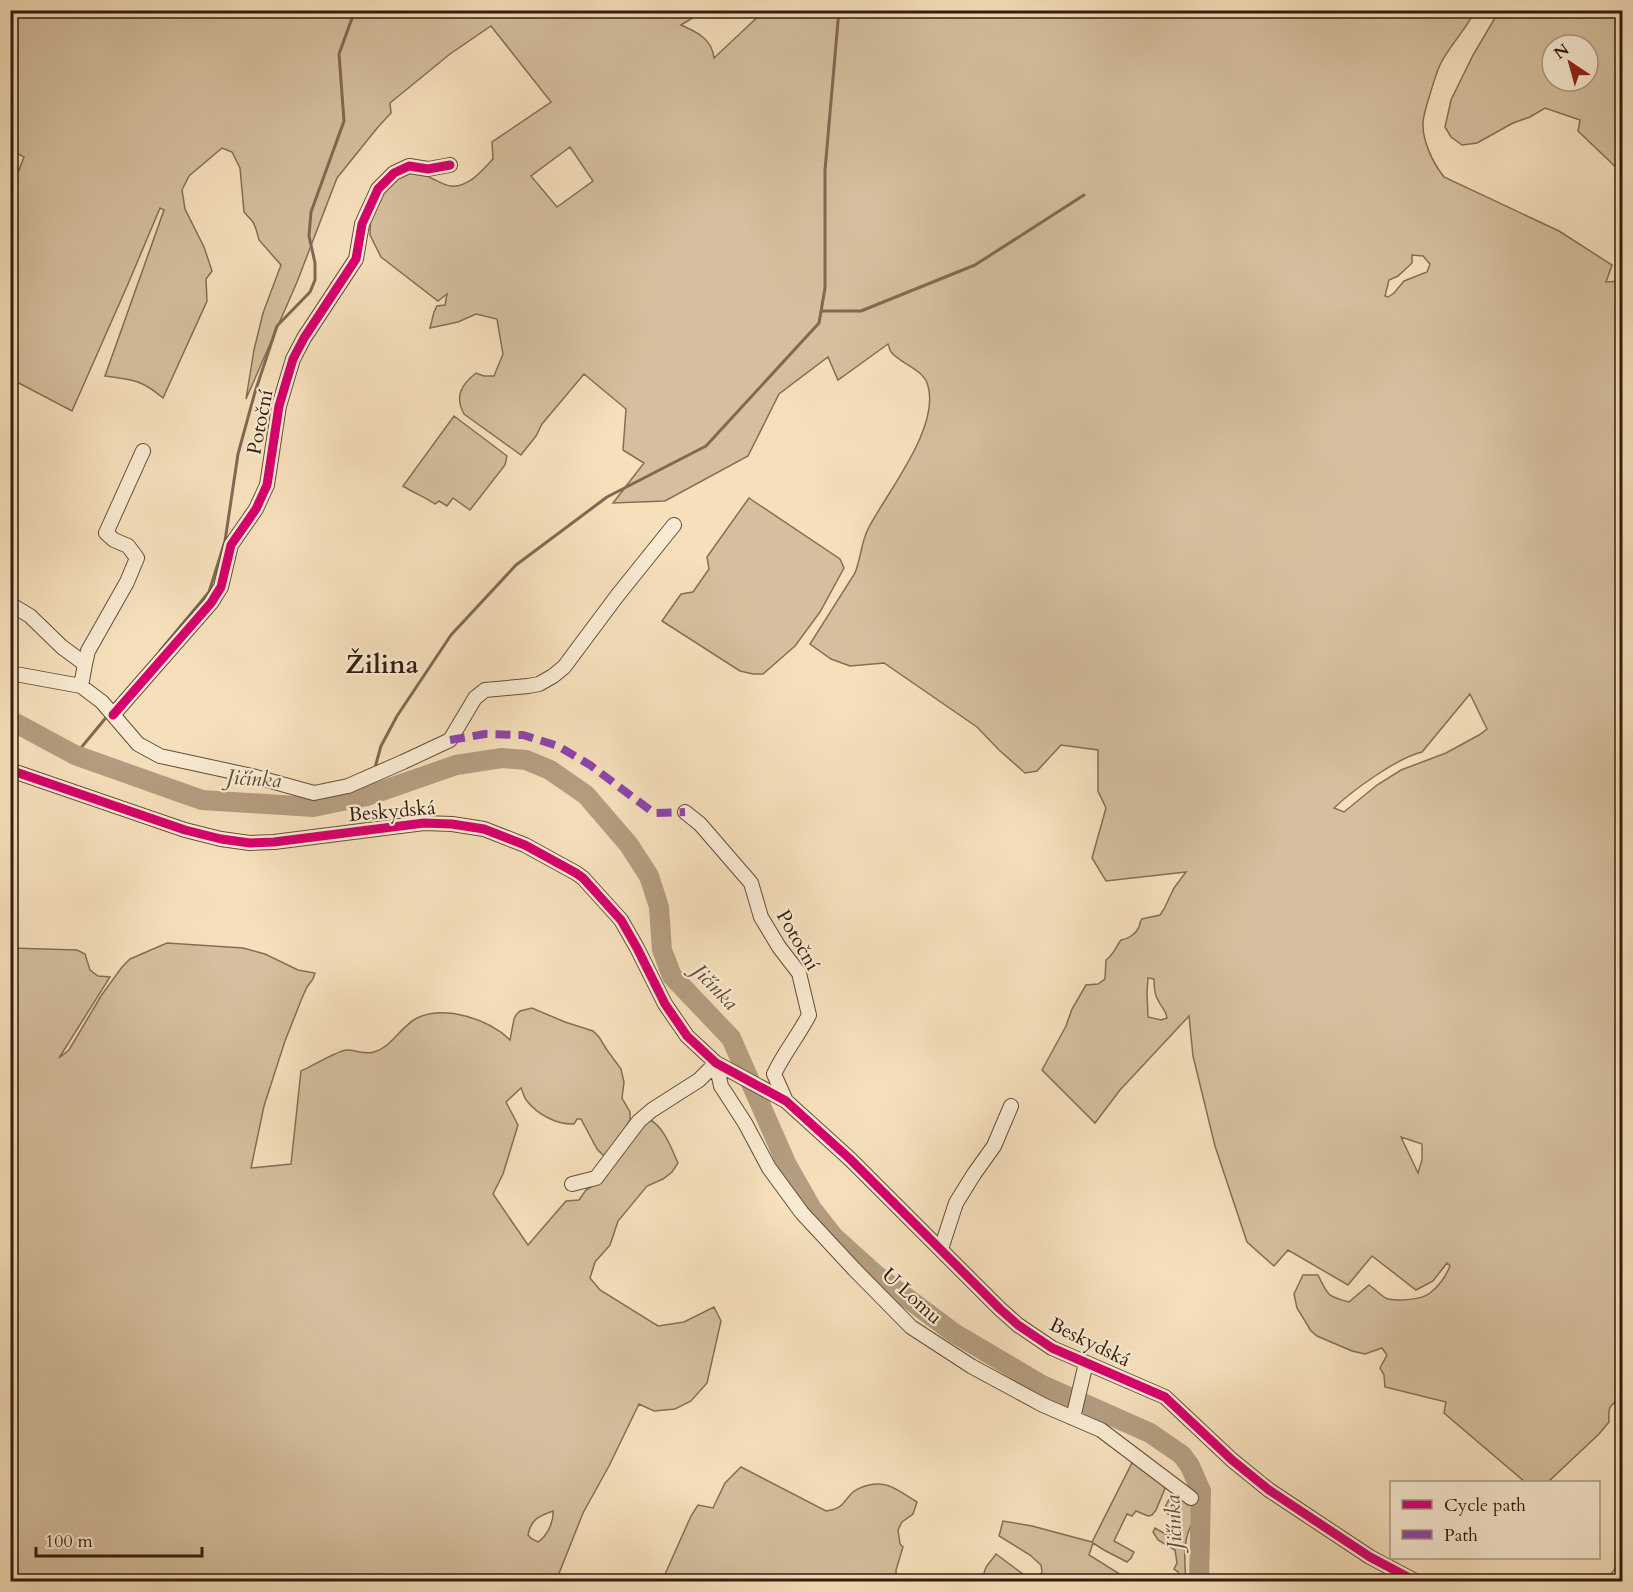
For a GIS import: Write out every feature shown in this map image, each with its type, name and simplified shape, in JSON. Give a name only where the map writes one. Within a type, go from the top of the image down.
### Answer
[{"type":"street","name":"Potoční","points":[[113,715],[212,603],[221,587],[231,545],[256,509],[267,485],[279,406],[293,359],[304,338],[356,259],[362,224],[378,189],[394,173],[409,166],[428,169],[450,165]]},
{"type":"street","points":[[81,686],[88,651],[127,582],[137,558],[128,546],[114,540],[106,533],[143,451]]},
{"type":"street","points":[[10,673],[81,686],[102,702],[138,744],[160,756],[252,776],[314,793],[348,786],[450,740],[475,698],[485,690],[539,684],[553,676],[564,667],[674,525]]},
{"type":"street","points":[[10,604],[30,616],[62,647],[86,664]]},
{"type":"street","name":"Beskydská","points":[[10,770],[165,823],[221,839],[250,843],[274,842],[424,823],[452,824],[484,829],[525,845],[576,873],[621,920],[665,1004],[687,1036],[722,1066],[782,1098],[843,1152],[1000,1309],[1052,1348],[1165,1397],[1232,1460],[1269,1490],[1370,1557],[1416,1581]]},
{"type":"street","name":"Potoční","points":[[685,813],[700,824],[751,883],[761,918],[799,973],[809,1015],[774,1074],[782,1098]]},
{"type":"street","points":[[572,1184],[596,1178],[639,1121],[652,1110],[722,1066]]},
{"type":"street","name":"U Lomu","points":[[722,1066],[721,1086],[745,1123],[769,1168],[802,1213],[911,1327],[971,1366],[1043,1405],[1101,1430],[1191,1498]]},
{"type":"street","points":[[941,1249],[956,1203],[994,1146],[1011,1106]]},
{"type":"street","points":[[1073,1418],[1086,1363]]},
{"type":"street","points":[[1614,1581],[1623,1572]]},
{"type":"shaded area","points":[[400,10],[401,18],[401,10],[704,11],[681,25],[707,41],[714,58],[764,11],[1475,11],[1440,64],[1426,106],[1423,129],[1432,158],[1444,177],[1559,231],[1612,265],[1606,282],[1622,281],[1622,1397],[1611,1406],[1609,1422],[1549,1481],[1524,1481],[1444,1413],[1446,1402],[1385,1387],[1384,1375],[1380,1368],[1387,1355],[1382,1348],[1365,1354],[1352,1351],[1317,1336],[1311,1331],[1297,1308],[1294,1294],[1303,1275],[1318,1275],[1329,1294],[1349,1302],[1369,1285],[1383,1297],[1404,1300],[1416,1299],[1430,1293],[1442,1281],[1450,1266],[1447,1263],[1433,1281],[1416,1290],[1372,1256],[1348,1285],[1288,1250],[1274,1266],[1247,1242],[1215,1146],[1193,1056],[1189,1016],[1120,1090],[1095,1123],[1042,1070],[1086,985],[1098,984],[1105,979],[1106,960],[1121,940],[1138,930],[1142,919],[1160,915],[1174,888],[1186,872],[1106,881],[1092,858],[1106,808],[1098,791],[1098,750],[1061,745],[1037,771],[1025,773],[977,727],[884,663],[850,666],[831,659],[810,644],[855,573],[868,529],[910,459],[926,421],[930,403],[926,380],[896,356],[888,344],[838,380],[828,357],[779,394],[748,456],[665,501],[613,503],[644,463],[623,450],[626,409],[584,374],[542,424],[521,455],[464,414],[460,402],[463,386],[476,373],[494,376],[503,354],[497,319],[476,314],[458,322],[430,328],[437,306],[445,305],[447,294],[438,301],[381,257],[370,235],[371,207],[396,174],[411,172],[420,174],[449,186],[457,186],[469,181],[493,159],[492,142],[551,102],[491,26],[450,54],[390,103],[391,113],[337,178],[297,282],[246,399],[263,313],[281,265],[259,240],[253,222],[244,212],[240,168],[232,152],[222,148],[189,176],[182,190],[185,209],[204,247],[212,271],[206,279],[207,301],[163,398],[136,381],[105,376],[164,210],[160,208],[72,411],[11,379],[11,191],[24,157],[11,150],[10,11]],"holes":[[[570,147],[593,181],[557,207],[531,176]],[[1412,255],[1423,256],[1430,264],[1427,272],[1404,281],[1394,293],[1388,297],[1385,296],[1389,280],[1398,276],[1412,263]],[[1470,694],[1487,729],[1446,753],[1401,770],[1377,785],[1344,812],[1334,808],[1352,792],[1376,776],[1400,761],[1422,752]],[[1148,978],[1154,979],[1156,995],[1167,1018],[1161,1020],[1148,1017]],[[1401,1137],[1422,1144],[1422,1160],[1418,1173]]]},
{"type":"shaded area","points":[[1499,11],[1622,11],[1622,173],[1578,131],[1580,120],[1545,108],[1477,143],[1462,145],[1451,137],[1445,127],[1451,100],[1473,55]]},
{"type":"shaded area","points":[[454,416],[507,456],[505,465],[470,510],[453,498],[447,506],[439,501],[435,504],[403,486]]},
{"type":"shaded area","points":[[749,498],[840,559],[844,568],[820,612],[795,646],[763,674],[740,671],[662,621],[681,594],[693,592],[709,569],[707,557]]},
{"type":"shaded area","points":[[167,943],[243,948],[265,954],[298,970],[315,973],[302,998],[285,1041],[264,1106],[251,1168],[291,1164],[301,1071],[343,1051],[374,1052],[386,1046],[411,1022],[428,1014],[453,1014],[479,1020],[501,1032],[510,1040],[516,1015],[520,1011],[532,1008],[593,1031],[621,1069],[624,1082],[622,1098],[630,1112],[630,1120],[606,1158],[597,1149],[581,1119],[577,1119],[574,1124],[568,1124],[548,1118],[531,1106],[521,1088],[506,1102],[518,1125],[503,1174],[493,1194],[528,1245],[566,1201],[579,1200],[586,1190],[594,1185],[631,1134],[649,1119],[663,1133],[678,1163],[663,1179],[647,1186],[618,1221],[610,1245],[595,1262],[590,1278],[600,1290],[658,1326],[684,1322],[714,1307],[721,1321],[707,1383],[691,1401],[675,1409],[654,1411],[639,1404],[583,1513],[556,1581],[11,1582],[11,948],[77,950],[85,954],[90,970],[98,976],[110,977],[59,1058],[69,1050],[101,996],[130,959]],"holes":[[[553,1511],[547,1532],[538,1542],[528,1535],[536,1519]]]},
{"type":"shaded area","points":[[1134,1459],[1166,1486],[1156,1510],[1148,1516],[1136,1511],[1132,1516],[1127,1514],[1114,1541],[1134,1552],[1127,1562],[1093,1543],[1089,1555],[1129,1581],[981,1582],[986,1567],[996,1554],[1031,1580],[1038,1579],[1042,1572],[1041,1565],[1030,1555],[999,1536],[1003,1521],[1092,1542]]},
{"type":"shaded area","points":[[741,1467],[826,1511],[839,1507],[852,1493],[873,1484],[892,1487],[917,1502],[913,1514],[902,1522],[898,1530],[900,1544],[903,1547],[896,1570],[896,1581],[662,1581],[698,1505],[713,1508],[725,1483]]},
{"type":"shaded area","points":[[1174,1490],[1193,1501],[1197,1506],[1185,1545],[1186,1581],[1179,1581],[1178,1572],[1174,1569],[1177,1563],[1175,1550],[1158,1540],[1153,1532],[1155,1528],[1169,1536],[1178,1520],[1163,1511]]},
{"type":"waterway","points":[[160,651],[209,592],[225,541],[238,454],[255,392],[277,326],[310,292],[315,280],[315,263],[309,236],[311,212],[344,121],[339,54],[355,10]]},
{"type":"waterway","points":[[374,771],[381,746],[397,716],[451,635],[516,565],[607,497],[706,446],[819,323],[825,288],[825,170],[839,10]]},
{"type":"waterway","points":[[822,311],[861,311],[975,265],[1084,195]]},
{"type":"waterway","points":[[75,755],[109,714]]},
{"type":"waterway","name":"Jičínka","points":[[10,720],[75,755],[202,800],[313,807],[367,796],[456,765],[502,758],[526,760],[550,770],[586,795],[629,845],[649,876],[659,907],[662,950],[672,976],[731,1038],[787,1165],[812,1209],[834,1237],[875,1274],[954,1333],[1042,1385],[1150,1433],[1182,1455],[1190,1466],[1201,1491],[1199,1582]]},
{"type":"waterway","points":[[367,796],[372,780]]},
{"type":"marked path","points":[[450,740],[485,734],[523,735],[558,746],[590,765],[654,813],[685,812]]},
{"type":"cycle path","points":[[113,715],[211,603],[221,587],[231,545],[256,509],[267,485],[279,406],[293,359],[304,338],[356,259],[362,224],[378,189],[394,173],[409,166],[428,169],[450,165]]},
{"type":"cycle path","points":[[10,770],[185,830],[221,839],[250,843],[274,842],[424,823],[452,824],[484,829],[525,845],[576,873],[621,920],[665,1004],[687,1036],[716,1063],[786,1101],[850,1159],[1018,1325],[1052,1348],[1165,1397],[1232,1460],[1269,1490],[1370,1557],[1417,1582]]},
{"type":"district","name":"Žilina","points":[[382,664]]}]
